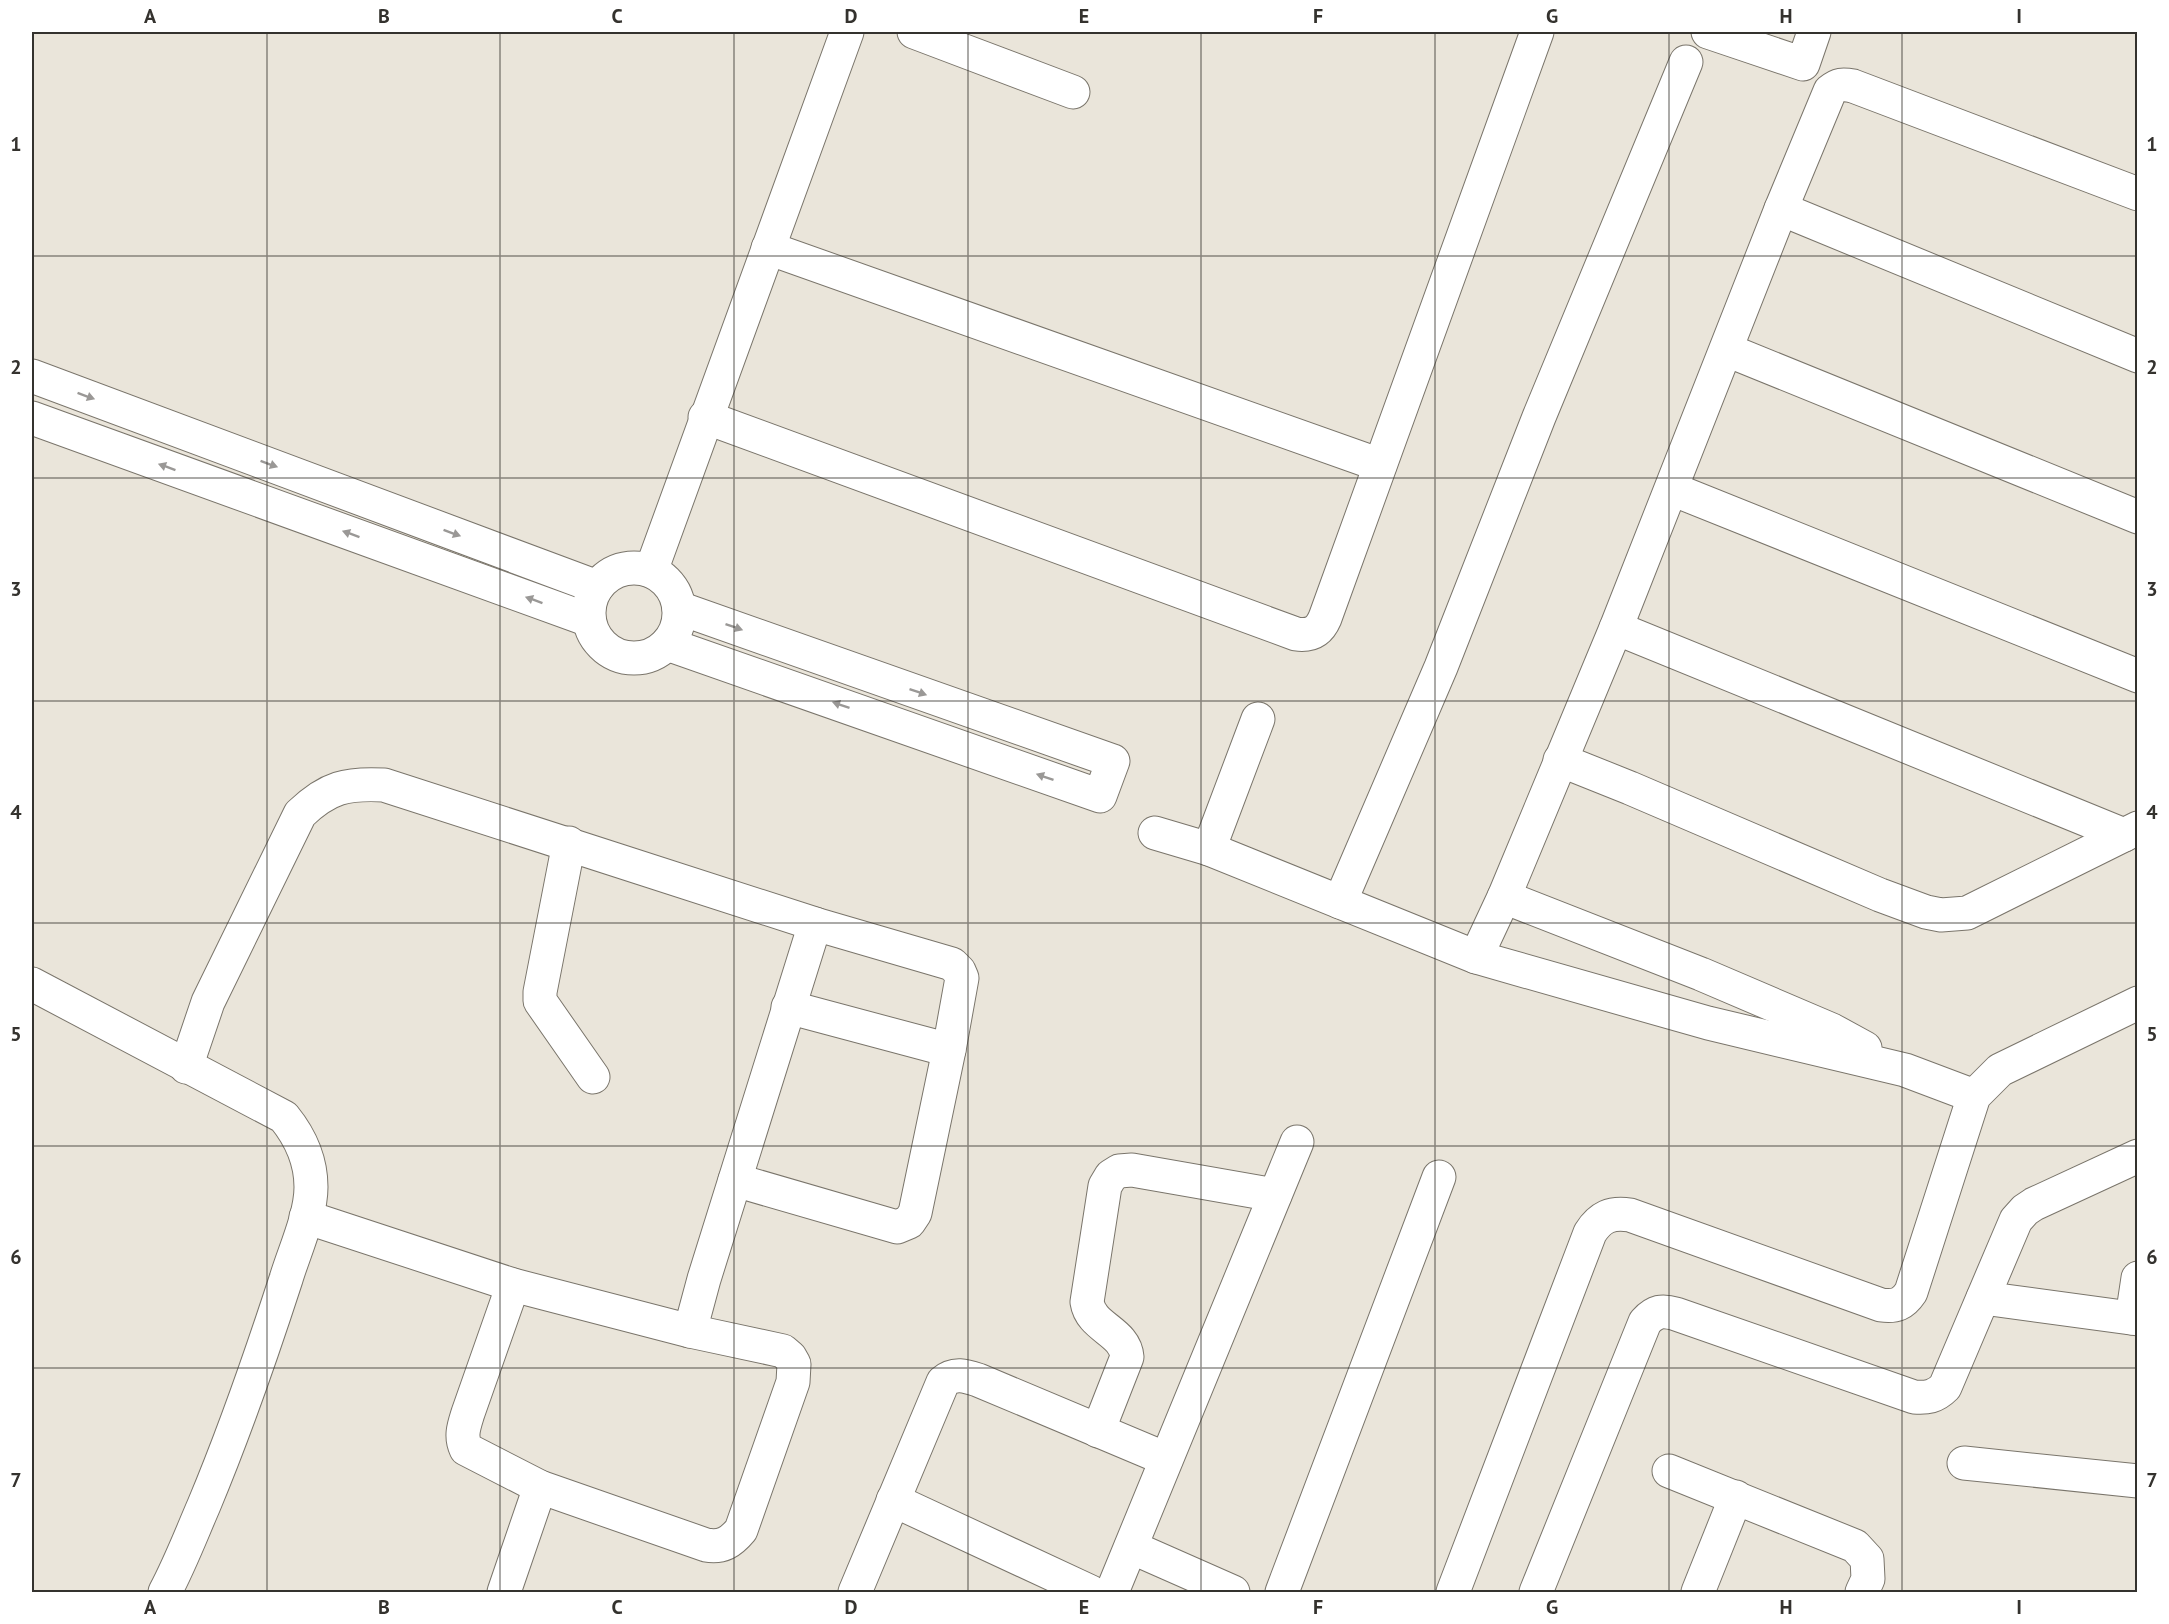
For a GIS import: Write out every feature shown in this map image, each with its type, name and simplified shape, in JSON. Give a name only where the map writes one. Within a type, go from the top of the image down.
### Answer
[{"type":"street","points":[[651,572],[705,417],[847,32]]},
{"type":"street","points":[[914,32],[1073,92]]},
{"type":"street","points":[[705,417],[1296,634],[1308,635],[1316,632],[1322,626],[1537,32]]},
{"type":"street","points":[[1708,32],[1803,64],[1814,32]]},
{"type":"street","points":[[1340,902],[1441,667],[1539,417],[1686,62]]},
{"type":"street","points":[[1476,957],[1504,897],[1616,627],[1830,91],[1843,84],[1864,90],[2138,194]]},
{"type":"street","points":[[1781,209],[2138,356]]},
{"type":"street","points":[[768,248],[1380,465]]},
{"type":"street","points":[[1727,350],[2138,517]]},
{"type":"street","points":[[32,376],[597,587]]},
{"type":"street","points":[[32,418],[589,620]]},
{"type":"street","points":[[1672,489],[2138,676]]},
{"type":"street","points":[[635,568],[651,572],[664,580],[674,591],[679,608],[679,622],[673,637],[662,649],[649,656],[633,658],[618,656],[604,647],[594,635],[589,620],[590,605],[597,587],[605,578],[620,570],[635,568]]},
{"type":"street","points":[[666,644],[1100,796],[1113,761],[679,608]]},
{"type":"street","points":[[1616,627],[2131,832]]},
{"type":"street","points":[[1209,849],[1258,719]]},
{"type":"street","points":[[1560,760],[1880,895],[1926,912],[1941,915],[1967,913],[2131,832]]},
{"type":"street","points":[[186,1067],[208,1002],[300,814],[316,798],[357,784],[384,785],[815,924],[952,964],[959,971],[962,985],[915,1213],[909,1222],[897,1227],[735,1180]]},
{"type":"street","points":[[1155,833],[1209,849],[1476,957],[1708,1023],[1905,1070],[1974,1096]]},
{"type":"street","points":[[569,843],[540,1001],[593,1077]]},
{"type":"street","points":[[1504,897],[1701,974],[1832,1030],[1905,1070]]},
{"type":"street","points":[[690,1331],[704,1279],[815,924]]},
{"type":"street","points":[[32,984],[284,1117],[303,1145],[309,1167],[311,1190],[306,1218],[259,1365],[228,1446],[165,1593]]},
{"type":"street","points":[[1453,1593],[1590,1233],[1597,1222],[1619,1213],[1630,1215],[1881,1305],[1893,1307],[1901,1304],[1911,1292],[1974,1096],[2000,1070],[2138,1003]]},
{"type":"street","points":[[788,1007],[949,1050]]},
{"type":"street","points":[[1112,1593],[1297,1142]]},
{"type":"street","points":[[1536,1593],[1646,1322],[1652,1314],[1659,1311],[1676,1314],[1914,1397],[1927,1398],[1937,1394],[1945,1387],[2016,1220],[2025,1210],[2138,1156]]},
{"type":"street","points":[[1098,1431],[1127,1357],[1122,1341],[1093,1319],[1087,1302],[1105,1186],[1111,1176],[1119,1172],[1145,1171],[1275,1195]]},
{"type":"street","points":[[1282,1593],[1439,1177]]},
{"type":"street","points":[[306,1218],[513,1285],[690,1331],[783,1351],[794,1364],[793,1382],[741,1530],[734,1539],[717,1547],[706,1545],[540,1487],[466,1449],[462,1441],[468,1413],[513,1285]]},
{"type":"street","points":[[1983,1298],[2135,1319],[2138,1278]]},
{"type":"street","points":[[855,1593],[943,1382],[954,1376],[962,1375],[978,1380],[1166,1459]]},
{"type":"street","points":[[1964,1463],[2138,1481]]},
{"type":"street","points":[[1669,1471],[1855,1546],[1867,1558],[1868,1579],[1862,1593]]},
{"type":"street","points":[[504,1593],[540,1487]]},
{"type":"street","points":[[1698,1593],[1736,1497]]},
{"type":"street","points":[[893,1500],[1091,1593]]},
{"type":"street","points":[[1131,1547],[1233,1593]]}]
